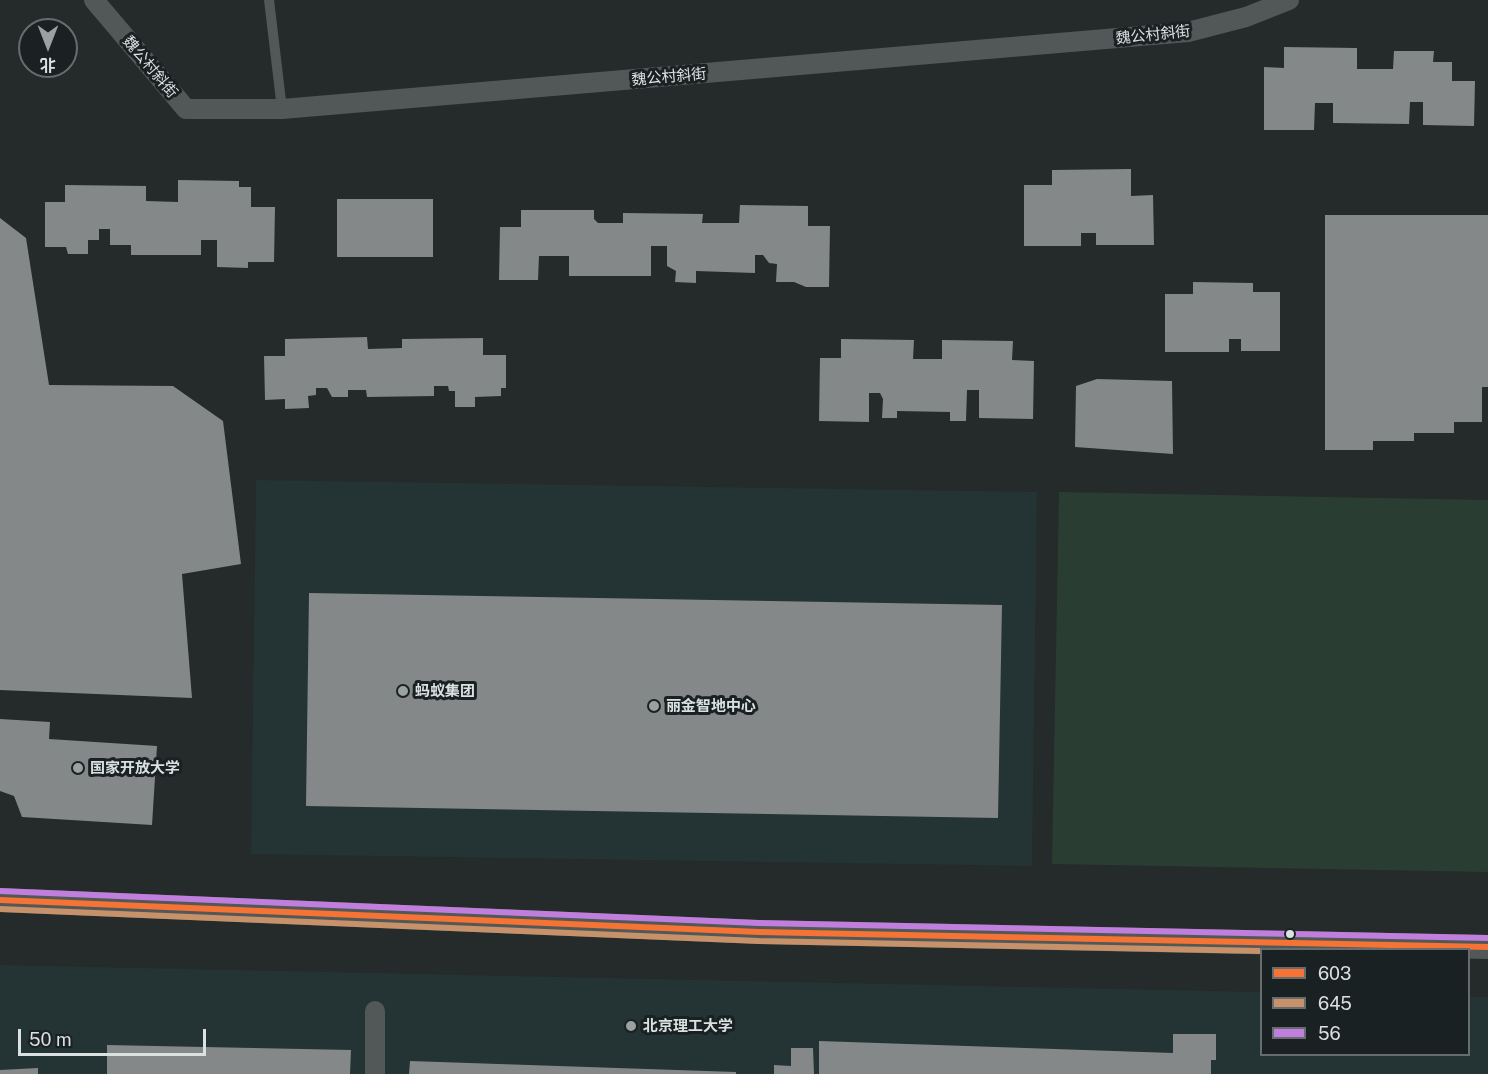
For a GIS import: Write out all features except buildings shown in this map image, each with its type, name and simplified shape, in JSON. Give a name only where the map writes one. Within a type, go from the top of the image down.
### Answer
[{"type":"street","name":"魏公村斜街","points":[[94,0],[186,109],[282,109],[1188,32],[1246,17],[1289,0]]},
{"type":"street","points":[[0,900],[759,932],[1488,947]]},
{"type":"street","points":[[375,1011],[375,1074]]},
{"type":"lane","points":[[269,0],[282,109]]},
{"type":"shaded area","points":[[256,480],[1037,492],[1032,866],[251,854]]},
{"type":"shaded area","name":"北京理工大学","points":[[0,965],[1260,992],[1260,1056],[1470,1056],[1470,997],[1488,997],[1488,1074],[0,1074]]},
{"type":"green space","points":[[1059,492],[1488,500],[1488,872],[1052,864]]},
{"type":"transit line","name":"56","points":[[0,891],[759,923],[1488,938]]},
{"type":"transit line","name":"603","points":[[0,900],[759,932],[1488,947]]},
{"type":"transit line","name":"645","points":[[0,909],[759,941],[1260,951]]},
{"type":"place","name":"蚂蚁集团","points":[[403,691]]},
{"type":"place","name":"丽金智地中心","points":[[654,706]]},
{"type":"place","name":"国家开放大学","points":[[78,768]]},
{"type":"place","name":"北京理工大学","points":[[631,1026]]}]
